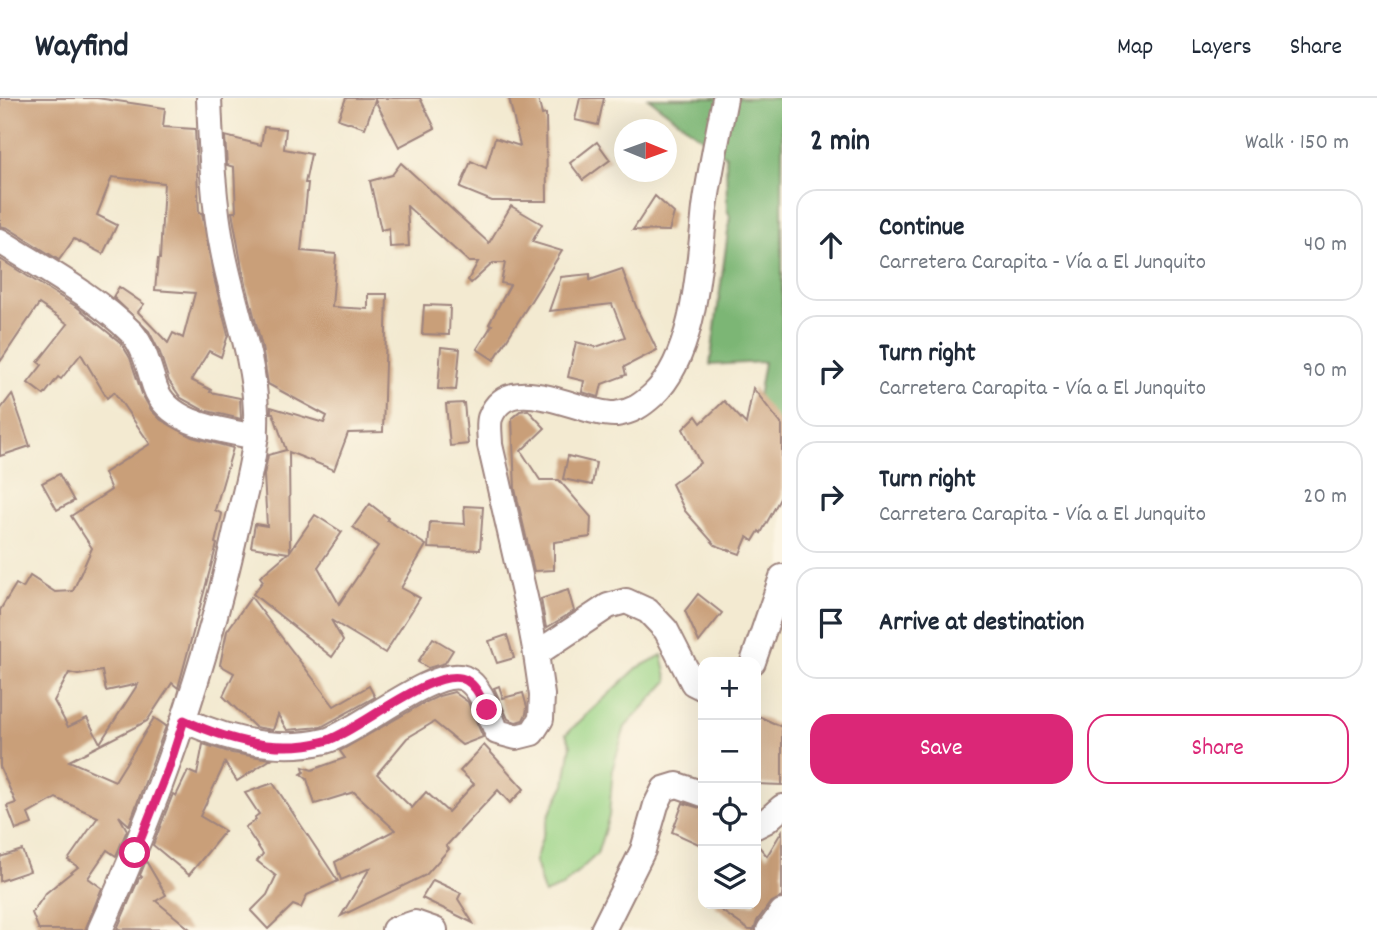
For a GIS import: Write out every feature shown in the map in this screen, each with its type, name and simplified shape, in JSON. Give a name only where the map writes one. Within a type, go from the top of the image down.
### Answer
[{"type":"street","points":[[100,930],[135,853],[168,770],[184,720],[220,600],[257,437],[256,391],[223,251],[214,191],[209,98]]},
{"type":"street","points":[[184,720],[208,731],[268,745],[297,746],[328,741],[426,685],[450,677],[464,678],[476,688],[498,732],[516,737],[533,733],[541,719],[542,695],[527,606],[490,444],[490,419],[501,403],[515,394],[539,396],[615,414],[637,409],[656,393],[683,345],[695,293],[724,98]]},
{"type":"street","points":[[0,241],[117,319],[135,337],[147,359],[157,391],[167,406],[188,419],[257,437]]},
{"type":"street","points":[[755,657],[782,578]]},
{"type":"street","points":[[536,654],[608,606],[626,601],[648,611],[666,630],[693,683],[698,686]]},
{"type":"street","points":[[603,930],[643,850],[656,805],[664,789],[677,785],[698,792]]},
{"type":"street","points":[[761,824],[782,807]]},
{"type":"street","points":[[769,930],[782,912]]},
{"type":"street","points":[[394,930],[415,923],[435,930]]},
{"type":"green space","points":[[648,98],[782,98],[782,424],[756,409],[764,362],[710,365],[730,217],[727,209],[726,156]]},
{"type":"green space","points":[[662,655],[668,681],[625,727],[613,767],[609,816],[597,854],[562,887],[544,894],[535,861],[549,815],[565,784],[571,745],[566,734],[637,668]]},
{"type":"building","points":[[0,98],[97,98],[165,108],[163,127],[195,129],[199,213],[202,213],[228,335],[221,357],[209,351],[191,380],[211,390],[210,392],[240,398],[241,419],[203,410],[181,398],[169,381],[149,331],[113,297],[119,287],[144,304],[138,312],[168,343],[173,333],[183,338],[195,293],[155,290],[160,259],[164,183],[112,177],[97,215],[117,225],[103,254],[74,239],[59,260],[8,228],[0,226]]},
{"type":"building","points":[[346,98],[420,98],[435,128],[399,147],[375,100],[365,128],[338,119]]},
{"type":"building","points":[[509,98],[538,98],[542,115],[546,114],[547,201],[492,201],[460,188],[471,161],[486,168],[495,138],[520,146]]},
{"type":"building","points":[[580,98],[604,98],[598,125],[575,120]]},
{"type":"building","points":[[264,127],[286,129],[284,149],[311,154],[305,183],[308,183],[301,251],[336,254],[332,307],[368,309],[368,294],[387,294],[383,432],[348,433],[334,470],[289,452],[290,551],[315,515],[342,532],[318,567],[339,604],[378,546],[353,527],[370,504],[388,518],[387,520],[426,545],[401,588],[420,598],[385,653],[331,620],[343,641],[332,657],[253,594],[263,581],[260,577],[288,553],[251,547],[255,524],[267,526],[264,475],[268,455],[286,450],[271,407],[324,423],[327,416],[268,384],[262,347],[242,268],[232,212],[236,212],[234,167],[227,165],[225,136],[261,145]]},
{"type":"building","points":[[597,142],[610,160],[583,180],[570,163]]},
{"type":"building","points":[[401,163],[489,243],[511,206],[542,224],[532,242],[562,251],[494,360],[477,349],[492,325],[489,324],[510,285],[501,283],[505,263],[493,263],[471,283],[468,280],[478,262],[469,262],[407,206],[409,246],[390,247],[389,228],[381,230],[370,181],[392,175]]},
{"type":"building","points":[[655,196],[674,213],[669,231],[633,230]]},
{"type":"building","points":[[0,259],[77,307],[121,343],[130,358],[142,394],[151,410],[161,420],[192,437],[233,448],[215,510],[222,514],[215,543],[217,544],[178,688],[172,683],[147,721],[69,761],[115,781],[154,718],[166,726],[129,825],[119,816],[127,830],[116,856],[107,850],[88,878],[102,888],[85,930],[39,930],[32,913],[46,893],[78,867],[68,860],[98,817],[56,798],[28,814],[32,824],[16,830],[7,806],[16,803],[0,767],[0,610],[16,584],[23,588],[30,576],[55,592],[73,591],[92,548],[71,516],[111,490],[104,473],[150,444],[114,392],[107,398],[81,354],[44,395],[28,383],[42,365],[38,362],[68,324],[39,304],[0,362]],"holes":[[[102,671],[106,691],[138,684],[100,743],[87,718],[68,727],[54,701],[69,673],[78,675]]]},
{"type":"building","points":[[622,269],[657,350],[624,367],[626,375],[602,384],[599,397],[582,392],[584,381],[568,377],[576,342],[596,347],[625,337],[612,304],[549,311],[561,277],[590,274],[590,280]]},
{"type":"building","points":[[424,305],[450,306],[449,335],[422,334]]},
{"type":"building","points":[[441,347],[460,349],[456,390],[438,389]]},
{"type":"building","points":[[753,388],[782,425],[782,495],[761,533],[759,531],[753,541],[747,537],[740,554],[715,545],[685,511],[672,484],[700,463],[683,429],[696,416],[701,423],[724,401],[746,424]]},
{"type":"building","points":[[12,394],[30,446],[0,456],[0,410]]},
{"type":"building","points":[[464,403],[468,444],[450,446],[446,404]]},
{"type":"building","points":[[528,410],[545,428],[521,451],[540,480],[559,480],[591,517],[590,537],[554,542],[554,570],[534,571],[515,489],[512,418],[520,411]]},
{"type":"building","points":[[568,456],[596,463],[592,485],[563,479]]},
{"type":"building","points":[[59,474],[74,501],[57,510],[42,483]]},
{"type":"building","points":[[464,506],[483,507],[480,550],[428,548],[430,522],[465,524]]},
{"type":"building","points":[[568,590],[574,611],[546,628],[541,599]]},
{"type":"building","points":[[698,594],[722,613],[699,642],[685,611]]},
{"type":"building","points":[[251,597],[334,706],[369,686],[375,697],[321,727],[287,730],[278,715],[273,730],[255,727],[223,696],[234,673],[220,665],[227,631]]},
{"type":"building","points":[[507,635],[514,658],[497,663],[489,641]]},
{"type":"building","points":[[433,638],[453,650],[445,663],[428,668],[418,662]]},
{"type":"building","points":[[499,686],[503,698],[523,693],[527,707],[523,720],[516,722],[508,719],[494,688]]},
{"type":"building","points":[[454,692],[468,702],[483,737],[462,745],[434,722],[407,738],[377,774],[412,808],[426,792],[448,812],[474,784],[460,771],[484,745],[524,789],[510,803],[498,790],[446,846],[449,849],[426,875],[341,916],[370,868],[341,880],[335,862],[395,830],[354,792],[315,804],[307,779],[301,774],[304,772],[303,767],[312,770],[345,758],[340,751],[422,704]]},
{"type":"building","points":[[761,717],[782,727],[782,785],[761,784]]},
{"type":"building","points":[[203,744],[232,753],[271,759],[237,781],[225,763],[200,816],[225,831],[189,875],[153,845],[173,794],[176,796],[188,771],[197,775]]},
{"type":"building","points":[[273,783],[338,881],[307,895],[301,908],[293,905],[268,929],[251,911],[267,895],[276,876],[257,861],[263,854],[245,827],[256,820],[255,817],[259,814],[245,793]]},
{"type":"building","points":[[683,803],[698,808],[698,844],[672,832]]},
{"type":"building","points":[[782,831],[782,897],[770,903],[754,930],[749,930],[719,909],[761,909],[761,849],[767,856]]},
{"type":"building","points":[[22,850],[30,871],[0,881],[0,857]]},
{"type":"building","points":[[146,861],[166,895],[156,901],[191,930],[117,929],[139,878],[142,877],[140,875]]},
{"type":"building","points":[[433,880],[461,893],[458,899],[473,923],[422,898]]},
{"type":"route","points":[[135,853],[168,770],[184,720],[208,731],[268,745],[297,746],[328,741],[426,685],[450,677],[464,678],[476,688],[487,710]]}]
